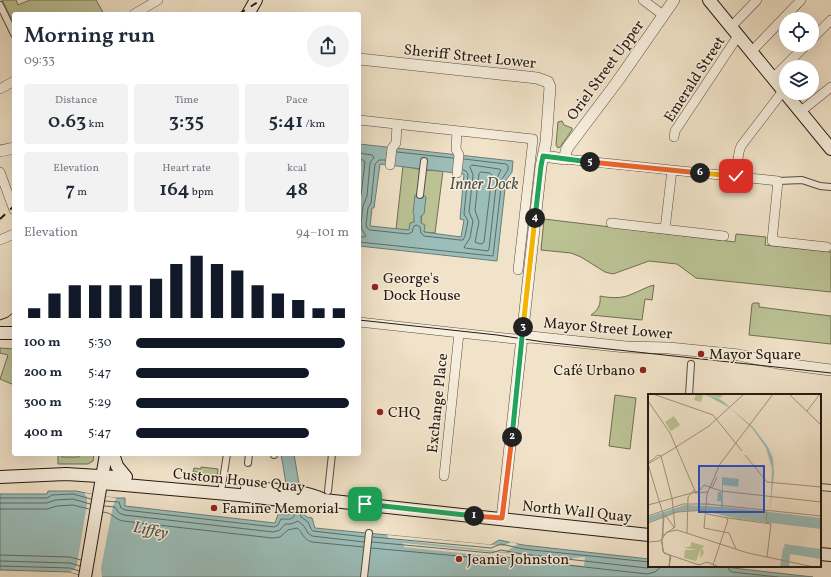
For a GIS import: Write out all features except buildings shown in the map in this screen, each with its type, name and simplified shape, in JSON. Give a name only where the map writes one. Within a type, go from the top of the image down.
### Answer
[{"type":"main road","points":[[249,12],[256,0]]},
{"type":"main road","points":[[711,1],[779,86]]},
{"type":"main road","points":[[790,100],[831,149]]},
{"type":"main road","points":[[0,333],[12,333]]},
{"type":"main road","points":[[85,577],[106,456]]},
{"type":"main road","points":[[114,456],[117,466],[126,477]]},
{"type":"main road","name":"Custom House Quay","points":[[0,477],[66,474],[215,493],[287,496]]},
{"type":"main road","name":"Custom House Quay","points":[[103,479],[126,477],[222,486],[303,498],[314,495],[326,496],[502,518]]},
{"type":"main road","name":"North Wall Quay","points":[[502,518],[648,535]]},
{"type":"main road","points":[[821,554],[831,555]]},
{"type":"street","points":[[137,12],[158,0]]},
{"type":"street","points":[[643,0],[663,15]]},
{"type":"street","name":"Oriel Street Upper","points":[[565,159],[568,147],[674,0]]},
{"type":"street","name":"Emerald Street","points":[[674,137],[675,131],[734,31],[757,0]]},
{"type":"street","points":[[751,52],[801,0]]},
{"type":"street","points":[[0,5],[12,30]]},
{"type":"street","points":[[819,32],[831,20]]},
{"type":"street","points":[[773,78],[799,52]]},
{"type":"street","name":"Sheriff Street Lower","points":[[361,59],[544,80],[548,82],[551,92],[543,156]]},
{"type":"street","points":[[0,89],[12,82]]},
{"type":"street","points":[[800,112],[831,87]]},
{"type":"street","points":[[737,167],[739,152],[742,146],[779,96]]},
{"type":"street","points":[[361,120],[533,139],[518,270]]},
{"type":"street","points":[[390,165],[392,148],[396,143],[397,124]]},
{"type":"street","points":[[457,131],[456,149],[459,155],[457,173]]},
{"type":"street","points":[[0,152],[12,149]]},
{"type":"street","points":[[502,518],[543,156],[778,181],[802,180],[820,186],[831,187]]},
{"type":"street","points":[[420,195],[424,161]]},
{"type":"street","points":[[665,229],[672,170]]},
{"type":"street","points":[[0,172],[12,205]]},
{"type":"street","points":[[778,181],[772,241],[827,247]]},
{"type":"street","points":[[610,223],[724,236]]},
{"type":"street","points":[[0,240],[12,235]]},
{"type":"street","name":"Mayor Street Lower","points":[[361,322],[515,339],[529,336],[626,347],[669,348],[739,355],[777,363],[831,370]]},
{"type":"street","name":"Exchange Place","points":[[444,476],[459,333]]},
{"type":"street","points":[[689,394],[691,364]]},
{"type":"street","points":[[222,486],[227,456]]},
{"type":"street","points":[[248,463],[249,456]]},
{"type":"street","points":[[326,496],[332,467],[332,456]]},
{"type":"street","points":[[821,487],[831,488]]},
{"type":"street","points":[[364,577],[369,533]]},
{"type":"green space","points":[[2,0],[16,0],[18,5],[30,0],[96,0],[103,12],[12,12],[12,20]]},
{"type":"green space","points":[[562,121],[564,125],[572,128],[572,130],[558,148],[556,145],[558,122]]},
{"type":"green space","points":[[403,166],[423,170],[443,171],[435,233],[424,232],[421,223],[423,195],[417,195],[414,222],[409,231],[396,229]]},
{"type":"green space","points":[[544,219],[735,242],[736,234],[766,237],[765,245],[831,252],[831,292],[696,278],[677,264],[649,261],[613,274],[605,272],[581,257],[571,253],[541,250]]},
{"type":"green space","points":[[654,285],[652,300],[645,299],[642,320],[591,315],[598,307],[600,296],[612,298],[624,297]]},
{"type":"green space","points":[[759,303],[759,307],[831,316],[831,344],[749,335],[752,304]]},
{"type":"green space","points":[[0,348],[12,349],[12,384],[0,379],[8,355],[0,353]]},
{"type":"green space","points":[[615,395],[636,398],[630,449],[609,446]]},
{"type":"green space","points":[[58,456],[94,456],[93,461],[88,464],[58,464]]},
{"type":"green space","points":[[201,467],[218,469],[217,478],[200,476],[198,472],[193,472],[194,468],[201,469]]},
{"type":"water","name":"Inner Dock","points":[[361,144],[513,161],[512,172],[506,180],[497,261],[361,246]],"holes":[[[380,164],[464,174],[460,219],[464,220],[461,237],[424,232],[425,225],[421,223],[421,216],[424,214],[426,197],[423,195],[415,195],[413,213],[414,222],[410,223],[409,230],[370,226]]]},
{"type":"water","name":"Liffey","points":[[281,456],[294,456],[304,514],[307,517],[312,518],[315,528],[491,545],[499,540],[523,545],[648,559],[648,567],[724,567],[813,577],[88,577],[69,572],[0,570],[0,494],[47,494],[48,491],[76,491],[100,496],[125,498],[125,506],[275,523],[278,514],[288,515],[291,513]]},
{"type":"pier","points":[[84,493],[116,498],[113,506],[101,568],[102,577],[88,577],[70,572],[75,569],[77,564],[87,504],[87,497]]},
{"type":"pier","points":[[387,535],[504,546],[511,542],[518,544],[505,552],[389,539]]},
{"type":"pier","points":[[403,543],[572,560],[573,558],[585,557],[584,566],[404,547]]},
{"type":"tram line","points":[[0,320],[12,314]]},
{"type":"tram line","points":[[361,320],[497,335],[544,342],[831,373]]},
{"type":"railway","points":[[242,12],[261,0]]},
{"type":"railway","points":[[0,219],[12,208]]},
{"type":"place","name":"George's Dock House","points":[[375,287]]},
{"type":"place","name":"Mayor Square","points":[[701,354]]},
{"type":"place","name":"Café Urbano","points":[[643,370]]},
{"type":"place","name":"CHQ","points":[[380,412]]},
{"type":"place","name":"Famine Memorial","points":[[214,508]]},
{"type":"place","name":"Jeanie Johnston","points":[[459,559]]},
{"type":"route","points":[[365,504],[502,518],[543,156],[736,176]]}]
